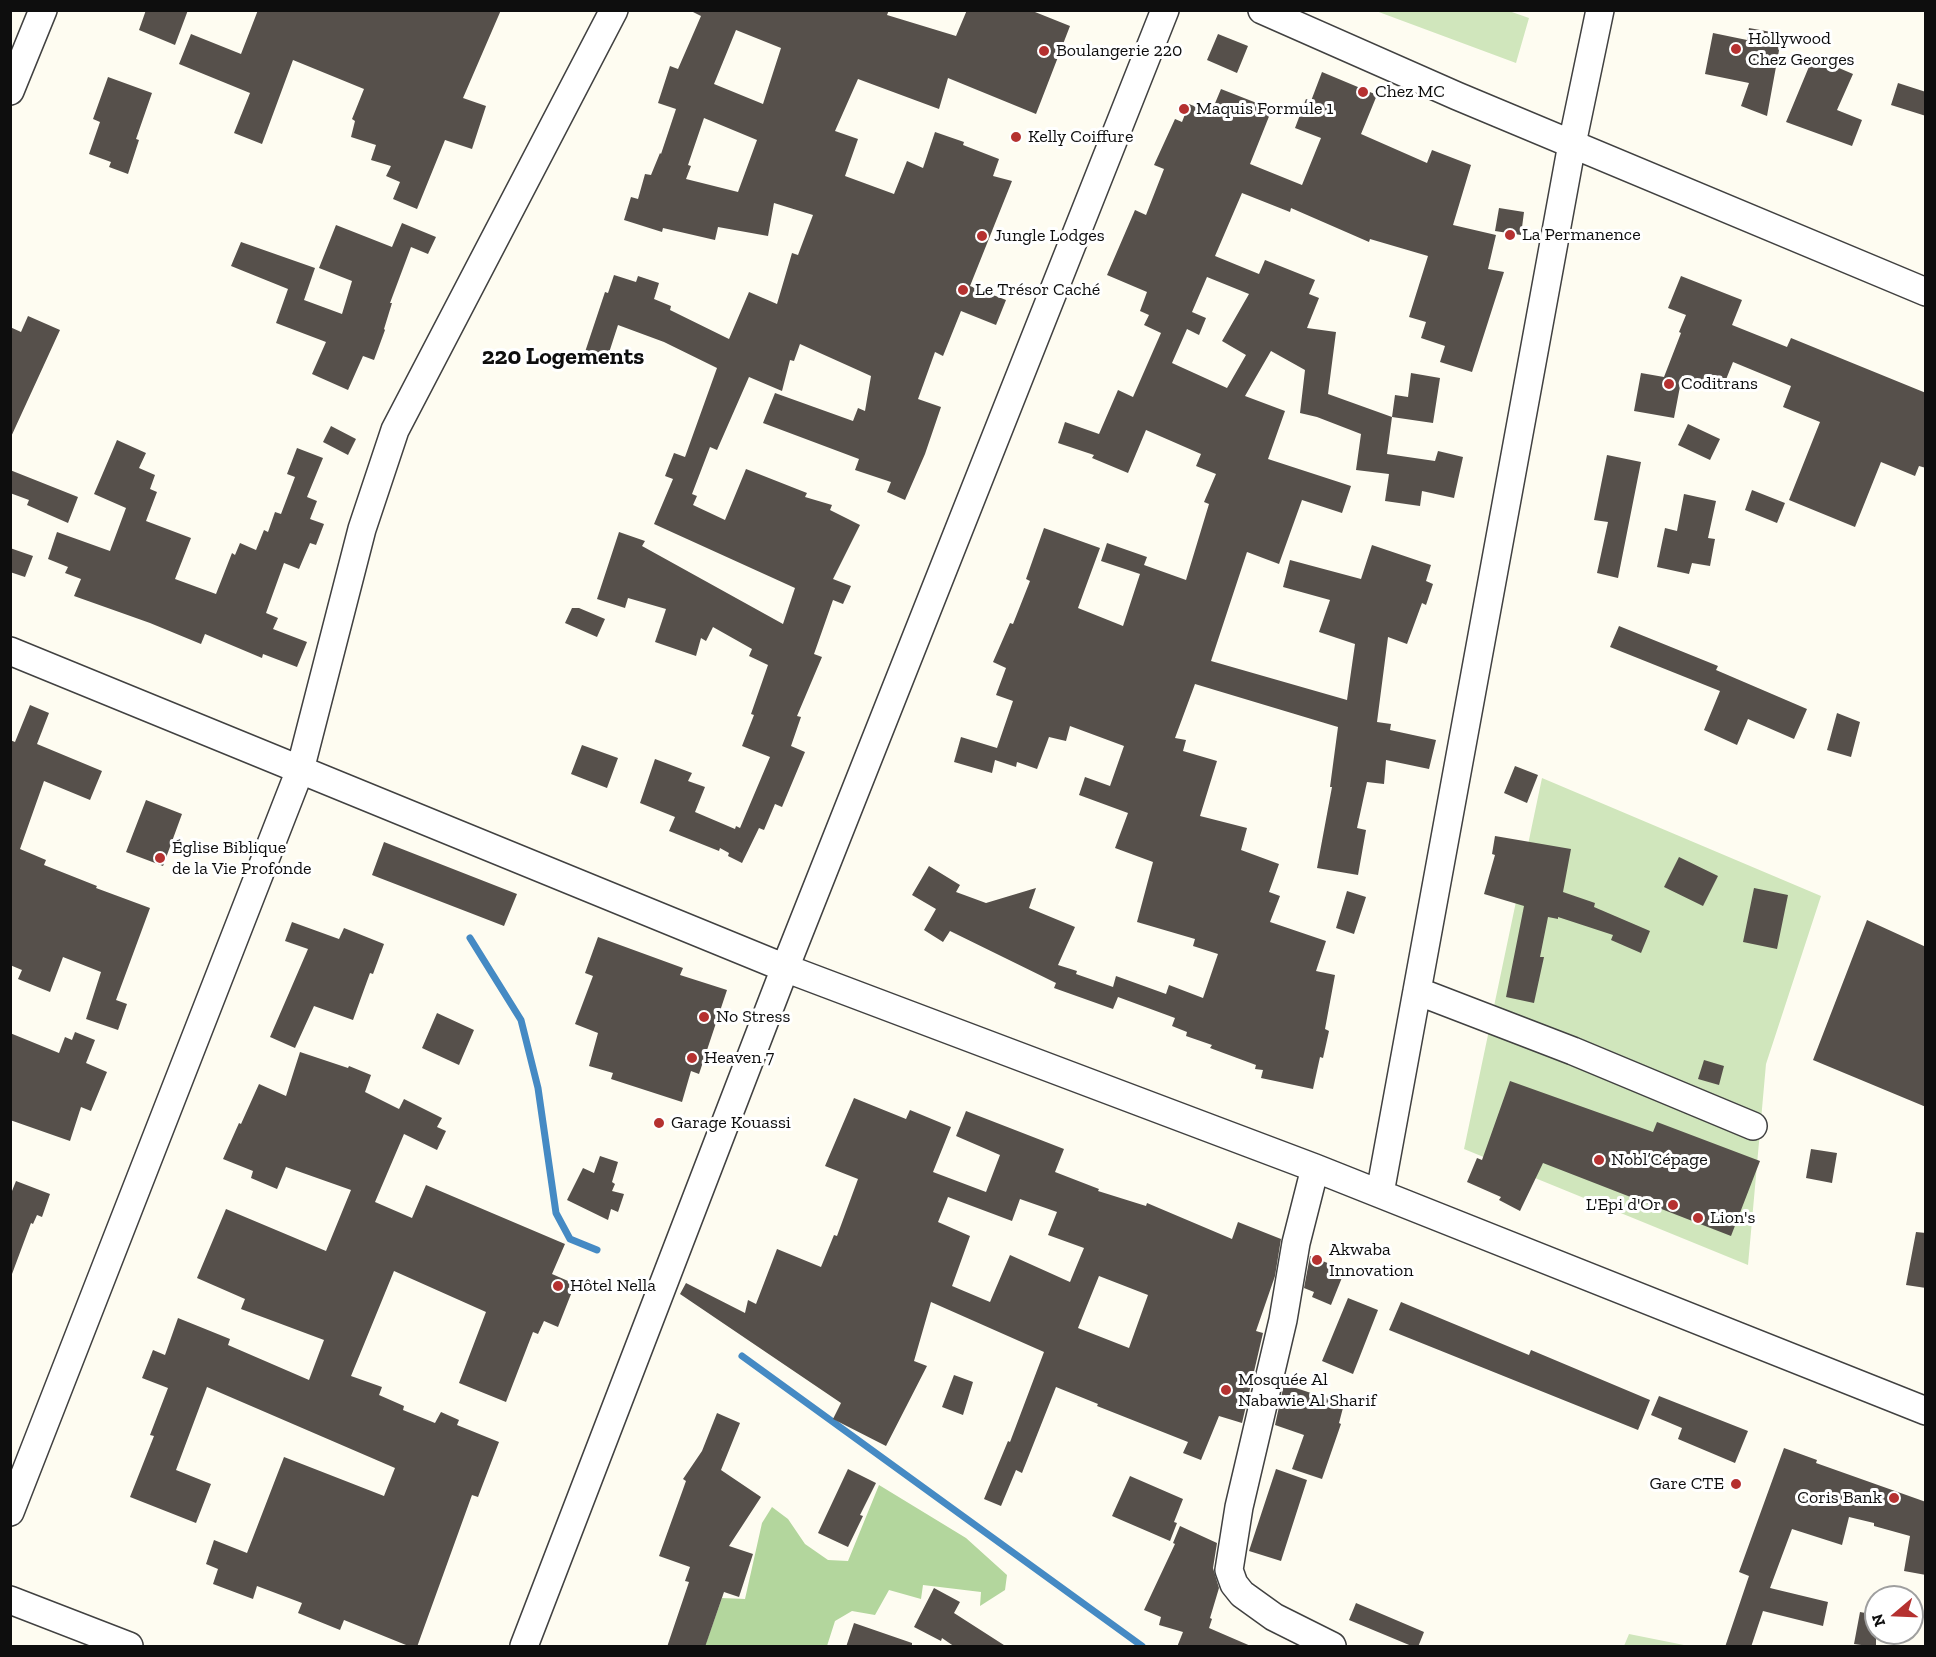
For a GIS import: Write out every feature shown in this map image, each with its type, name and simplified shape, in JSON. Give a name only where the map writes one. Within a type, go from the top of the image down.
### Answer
[{"type":"street","points":[[10,91],[43,10]]},
{"type":"street","points":[[10,1512],[300,770],[362,529],[395,430],[614,10]]},
{"type":"street","points":[[524,1647],[784,968],[1165,10]]},
{"type":"street","points":[[1262,10],[1457,96],[1926,292]]},
{"type":"street","points":[[1380,1193],[1572,144],[1600,10]]},
{"type":"street","points":[[10,651],[784,968],[1315,1167],[1926,1411]]},
{"type":"street","points":[[1418,991],[1553,1042],[1753,1126]]},
{"type":"street","points":[[1315,1167],[1296,1242],[1283,1320],[1239,1507],[1228,1570],[1234,1584],[1242,1594],[1274,1617],[1332,1647]]},
{"type":"street","points":[[10,1600],[129,1647]]},
{"type":"green space","points":[[1376,11],[1509,11],[1529,18],[1516,63]]},
{"type":"green space","points":[[1542,778],[1821,896],[1766,1064],[1748,1265],[1464,1149]]},
{"type":"green space","points":[[879,1485],[966,1538],[1007,1575],[1005,1590],[980,1606],[981,1592],[923,1585],[921,1599],[889,1590],[875,1615],[852,1611],[835,1621],[827,1646],[705,1646],[722,1598],[745,1599],[762,1523],[772,1507],[788,1519],[805,1544],[828,1560],[848,1561]]},
{"type":"green space","points":[[1629,1634],[1689,1646],[1624,1646]]},
{"type":"building","points":[[146,10],[188,10],[175,45],[139,30]]},
{"type":"building","points":[[258,10],[501,10],[463,98],[486,106],[472,149],[445,140],[417,209],[393,199],[400,182],[386,176],[391,166],[371,160],[376,145],[351,137],[355,121],[352,119],[364,89],[293,60],[262,144],[234,133],[250,93],[179,64],[191,34],[241,54]]},
{"type":"building","points":[[689,10],[889,10],[887,15],[956,36],[967,10],[1030,10],[1070,26],[1036,114],[948,78],[939,109],[858,79],[835,131],[858,139],[845,176],[894,194],[907,161],[923,168],[935,132],[964,142],[963,145],[999,159],[993,176],[1012,181],[970,286],[1006,300],[996,325],[961,311],[943,356],[935,352],[918,399],[941,407],[925,454],[905,500],[887,492],[891,482],[855,470],[859,459],[763,423],[775,393],[853,421],[858,408],[865,411],[871,376],[800,344],[794,361],[790,360],[782,391],[749,377],[717,450],[710,447],[692,494],[697,496],[693,505],[725,520],[746,469],[807,493],[805,497],[832,505],[830,510],[860,525],[833,579],[851,586],[843,604],[833,600],[814,654],[822,657],[797,716],[801,717],[791,746],[805,752],[782,807],[775,804],[764,830],[759,828],[742,863],[728,856],[729,853],[720,848],[719,851],[669,831],[675,817],[640,803],[655,759],[692,773],[688,781],[705,787],[695,812],[735,829],[736,826],[740,828],[770,757],[742,746],[754,715],[751,714],[768,665],[749,656],[752,649],[713,627],[706,641],[701,638],[696,656],[655,642],[666,609],[628,598],[625,608],[597,599],[619,532],[645,541],[642,546],[783,624],[795,588],[654,524],[673,479],[665,476],[674,453],[685,457],[717,368],[664,342],[618,325],[606,362],[584,355],[605,292],[608,293],[614,275],[636,282],[638,276],[659,283],[654,299],[671,306],[670,310],[729,339],[749,292],[777,304],[792,253],[798,255],[813,215],[774,203],[768,236],[718,227],[715,240],[663,228],[662,232],[624,220],[631,197],[638,199],[645,174],[651,175],[661,154],[676,109],[658,103],[670,66],[678,69],[701,16]],"holes":[[[736,30],[781,48],[763,104],[714,84]],[[704,118],[757,140],[738,192],[686,179],[691,166],[688,165]]]},
{"type":"building","points":[[1749,28],[1782,34],[1767,116],[1741,106],[1749,83],[1705,74],[1713,33],[1747,40]]},
{"type":"building","points":[[1218,34],[1248,46],[1237,73],[1207,60]]},
{"type":"building","points":[[1813,57],[1853,74],[1837,110],[1862,120],[1852,146],[1786,122]]},
{"type":"building","points":[[1322,72],[1377,95],[1361,134],[1427,163],[1432,150],[1471,165],[1453,225],[1496,235],[1488,269],[1504,272],[1472,372],[1440,362],[1445,346],[1421,338],[1426,322],[1409,317],[1428,256],[1370,239],[1369,242],[1291,208],[1290,212],[1242,193],[1215,256],[1259,274],[1265,260],[1315,280],[1309,294],[1319,298],[1307,328],[1336,332],[1328,394],[1392,417],[1387,454],[1435,461],[1438,451],[1463,457],[1454,498],[1422,491],[1420,506],[1385,501],[1389,474],[1356,470],[1361,434],[1300,413],[1305,370],[1271,351],[1245,396],[1285,411],[1268,459],[1351,486],[1342,513],[1302,500],[1279,564],[1247,552],[1211,661],[1347,700],[1355,644],[1319,632],[1330,600],[1283,587],[1290,560],[1361,579],[1372,545],[1431,565],[1426,581],[1433,584],[1426,605],[1422,603],[1407,644],[1388,637],[1377,722],[1391,724],[1390,730],[1436,740],[1429,769],[1386,760],[1384,784],[1367,782],[1357,828],[1366,830],[1358,875],[1317,868],[1332,787],[1330,787],[1338,727],[1195,684],[1175,738],[1186,740],[1183,751],[1217,761],[1200,816],[1247,828],[1241,850],[1279,864],[1269,892],[1280,896],[1270,922],[1326,941],[1316,971],[1335,975],[1325,1029],[1329,1031],[1313,1089],[1261,1078],[1263,1070],[1255,1069],[1256,1065],[1210,1048],[1212,1045],[1186,1036],[1187,1032],[1172,1026],[1175,1018],[1118,997],[1113,1009],[1054,988],[1056,983],[950,931],[943,942],[924,930],[936,909],[912,895],[929,866],[960,885],[956,892],[986,903],[1036,888],[1029,908],[1075,927],[1058,965],[1113,987],[1116,976],[1166,994],[1169,985],[1203,998],[1218,954],[1193,946],[1195,939],[1137,922],[1153,862],[1115,848],[1128,813],[1079,795],[1085,777],[1110,786],[1124,746],[1070,726],[1066,741],[1049,737],[1037,769],[1017,762],[1016,767],[995,760],[992,773],[954,762],[961,737],[997,748],[1013,701],[996,695],[1006,668],[993,662],[1010,623],[1013,624],[1030,581],[1026,579],[1044,528],[1100,548],[1078,608],[1123,626],[1140,574],[1101,561],[1107,543],[1147,557],[1144,565],[1186,580],[1209,504],[1204,502],[1216,474],[1196,466],[1201,454],[1146,430],[1128,473],[1092,458],[1094,455],[1058,443],[1065,422],[1099,434],[1118,390],[1133,397],[1161,333],[1144,325],[1149,315],[1140,311],[1147,292],[1107,275],[1135,210],[1146,215],[1164,169],[1154,165],[1175,119],[1182,122],[1189,104],[1211,113],[1221,89],[1272,109],[1250,164],[1302,185],[1321,138],[1295,128],[1306,99],[1311,101]],"holes":[[[1207,277],[1249,294],[1222,341],[1246,355],[1227,388],[1172,363],[1187,329],[1199,335],[1206,318],[1192,312]]]},
{"type":"building","points":[[108,77],[152,93],[136,139],[139,140],[128,174],[109,167],[111,162],[89,154],[100,122],[93,119]]},
{"type":"building","points":[[1898,83],[1926,92],[1926,116],[1891,105]]},
{"type":"building","points":[[1499,208],[1524,212],[1521,235],[1495,231]]},
{"type":"building","points":[[402,223],[436,237],[428,254],[411,247],[390,303],[392,303],[385,330],[374,360],[363,356],[348,390],[312,374],[326,342],[276,323],[288,289],[231,266],[241,242],[315,268],[304,300],[342,314],[352,281],[319,268],[336,225],[392,247]]},
{"type":"building","points":[[1681,276],[1742,300],[1732,325],[1787,347],[1791,338],[1926,393],[1926,468],[1919,466],[1915,476],[1881,462],[1855,527],[1789,500],[1820,422],[1783,407],[1791,386],[1733,362],[1721,392],[1682,376],[1674,418],[1634,411],[1641,373],[1664,377],[1681,333],[1679,332],[1686,315],[1668,308]]},
{"type":"building","points":[[28,316],[60,330],[10,439],[10,327],[21,332]]},
{"type":"building","points":[[1411,373],[1440,378],[1433,423],[1392,417],[1395,395],[1408,397]]},
{"type":"building","points":[[1688,424],[1720,439],[1710,460],[1678,445]]},
{"type":"building","points":[[331,426],[356,439],[348,455],[323,442]]},
{"type":"building","points":[[117,440],[146,453],[139,468],[155,475],[150,489],[157,492],[146,521],[191,538],[175,579],[216,594],[232,553],[235,555],[240,543],[256,550],[264,530],[268,532],[275,512],[281,514],[295,477],[287,474],[297,448],[323,458],[307,497],[317,501],[310,519],[324,524],[316,545],[310,543],[299,569],[284,563],[266,613],[278,618],[273,629],[307,642],[297,667],[263,654],[262,658],[205,634],[201,644],[74,596],[81,579],[65,573],[68,567],[48,559],[57,532],[110,551],[126,508],[94,494]]},
{"type":"building","points":[[1607,455],[1641,462],[1618,578],[1597,573],[1608,522],[1594,520]]},
{"type":"building","points":[[10,470],[78,497],[68,523],[27,505],[29,500],[10,493]]},
{"type":"building","points":[[1752,490],[1785,503],[1777,523],[1745,510]]},
{"type":"building","points":[[1684,494],[1716,501],[1708,538],[1715,539],[1710,566],[1692,563],[1689,574],[1657,567],[1665,528],[1677,531]]},
{"type":"building","points":[[10,548],[33,556],[25,577],[10,572]]},
{"type":"building","points":[[572,608],[579,608],[605,619],[597,637],[565,623]]},
{"type":"building","points":[[1619,626],[1718,666],[1716,670],[1807,709],[1794,739],[1748,719],[1737,745],[1704,730],[1720,691],[1610,647]]},
{"type":"building","points":[[30,705],[49,713],[37,744],[102,771],[90,800],[44,781],[20,849],[46,860],[44,865],[150,908],[116,1000],[127,1004],[118,1030],[86,1019],[101,972],[63,957],[50,992],[18,979],[22,970],[10,965],[10,740],[15,742]]},
{"type":"building","points":[[1837,713],[1860,722],[1851,757],[1827,750]]},
{"type":"building","points":[[582,745],[618,758],[607,788],[571,774]]},
{"type":"building","points":[[1515,766],[1538,775],[1527,803],[1504,793]]},
{"type":"building","points":[[146,800],[182,814],[163,866],[126,852]]},
{"type":"building","points":[[1495,836],[1571,849],[1563,892],[1595,903],[1594,907],[1650,931],[1641,953],[1611,940],[1613,935],[1558,917],[1558,919],[1548,917],[1540,957],[1544,957],[1534,1003],[1506,997],[1524,906],[1484,894],[1495,855],[1492,854]]},
{"type":"building","points":[[384,842],[517,894],[504,926],[372,875]]},
{"type":"building","points":[[1679,857],[1718,876],[1703,906],[1664,887]]},
{"type":"building","points":[[1754,888],[1788,895],[1777,949],[1743,942]]},
{"type":"building","points":[[1347,891],[1366,897],[1354,934],[1336,928]]},
{"type":"building","points":[[1867,920],[1926,947],[1926,1107],[1813,1060]]},
{"type":"building","points":[[292,922],[339,939],[344,928],[384,944],[373,974],[370,973],[353,1020],[314,1006],[295,1048],[270,1037],[308,949],[285,941]]},
{"type":"building","points":[[598,937],[683,968],[680,975],[727,990],[699,1074],[691,1071],[682,1102],[611,1079],[613,1073],[589,1066],[598,1033],[575,1024],[593,976],[585,973]]},
{"type":"building","points":[[437,1013],[474,1030],[459,1065],[422,1048]]},
{"type":"building","points":[[75,1032],[95,1040],[86,1063],[107,1072],[91,1111],[81,1107],[70,1141],[10,1120],[10,1033],[59,1053],[65,1037],[72,1040]]},
{"type":"building","points":[[300,1052],[371,1075],[365,1092],[399,1109],[404,1099],[442,1118],[437,1127],[446,1131],[437,1150],[404,1134],[375,1202],[412,1218],[426,1185],[565,1244],[552,1274],[575,1284],[558,1327],[544,1321],[538,1334],[533,1332],[506,1402],[459,1383],[486,1312],[394,1271],[351,1376],[382,1387],[379,1395],[404,1406],[403,1410],[435,1423],[441,1412],[459,1420],[457,1425],[499,1442],[478,1497],[472,1495],[417,1647],[411,1647],[344,1620],[340,1630],[298,1613],[302,1603],[257,1586],[253,1599],[213,1584],[218,1569],[206,1564],[214,1540],[247,1553],[284,1457],[384,1496],[395,1468],[207,1387],[176,1470],[211,1484],[196,1523],[130,1497],[154,1436],[150,1435],[168,1388],[142,1378],[153,1350],[165,1355],[178,1318],[230,1339],[228,1345],[309,1380],[324,1340],[241,1309],[245,1299],[197,1278],[226,1209],[326,1251],[351,1190],[286,1167],[277,1189],[251,1178],[253,1171],[223,1159],[259,1084],[286,1096]]},
{"type":"building","points":[[1704,1060],[1724,1066],[1719,1085],[1698,1079]]},
{"type":"building","points":[[1510,1081],[1653,1132],[1657,1122],[1760,1161],[1731,1236],[1543,1163],[1520,1211],[1499,1200],[1501,1197],[1467,1182],[1477,1158],[1482,1160]]},
{"type":"building","points":[[854,1098],[906,1119],[910,1110],[951,1127],[933,1172],[986,1192],[1000,1155],[956,1136],[966,1111],[1064,1149],[1055,1172],[1099,1189],[1098,1191],[1146,1206],[1147,1203],[1232,1239],[1238,1222],[1281,1239],[1275,1276],[1256,1331],[1263,1333],[1242,1423],[1219,1416],[1201,1460],[1183,1453],[1188,1442],[1056,1387],[1022,1473],[1016,1470],[1001,1506],[984,1499],[1008,1441],[1010,1442],[1044,1352],[931,1302],[914,1361],[927,1366],[886,1446],[833,1419],[841,1403],[680,1294],[686,1283],[745,1313],[748,1300],[756,1304],[777,1249],[821,1267],[834,1235],[837,1236],[858,1179],[825,1166]],"holes":[[[948,1197],[1012,1221],[1020,1199],[1057,1212],[1048,1235],[1084,1248],[1070,1282],[1010,1255],[990,1302],[952,1286],[970,1236],[938,1222]],[[1099,1276],[1148,1295],[1129,1348],[1078,1328]]]},
{"type":"building","points":[[1811,1149],[1837,1153],[1832,1183],[1806,1178]]},
{"type":"building","points":[[600,1156],[618,1162],[612,1182],[615,1184],[612,1191],[624,1194],[618,1212],[611,1209],[608,1220],[567,1200],[583,1168],[594,1173]]},
{"type":"building","points":[[16,1181],[50,1194],[42,1217],[37,1215],[33,1224],[31,1223],[12,1274],[10,1274],[10,1196]]},
{"type":"building","points":[[1916,1232],[1926,1233],[1926,1288],[1906,1285]]},
{"type":"building","points":[[1310,1256],[1345,1270],[1331,1305],[1312,1297],[1314,1292],[1304,1288]]},
{"type":"building","points":[[1348,1298],[1378,1310],[1353,1374],[1322,1361]]},
{"type":"building","points":[[1401,1302],[1529,1355],[1531,1350],[1650,1400],[1638,1430],[1389,1330]]},
{"type":"building","points":[[954,1375],[973,1382],[963,1415],[942,1407]]},
{"type":"building","points":[[1284,1384],[1344,1404],[1339,1423],[1341,1424],[1322,1479],[1292,1469],[1304,1435],[1275,1425]]},
{"type":"building","points":[[1659,1396],[1748,1431],[1735,1463],[1678,1439],[1682,1428],[1651,1415]]},
{"type":"building","points":[[717,1413],[740,1423],[721,1470],[761,1497],[729,1546],[753,1554],[739,1597],[724,1592],[705,1647],[667,1647],[689,1582],[685,1581],[690,1567],[659,1556],[686,1481],[683,1479],[702,1451]]},
{"type":"building","points":[[1784,1448],[1817,1460],[1816,1463],[1926,1502],[1926,1575],[1904,1571],[1910,1536],[1874,1526],[1874,1523],[1849,1517],[1842,1545],[1792,1529],[1770,1588],[1828,1602],[1823,1626],[1763,1611],[1751,1647],[1725,1647],[1749,1576],[1739,1572]]},
{"type":"building","points":[[848,1469],[876,1483],[860,1515],[863,1516],[848,1547],[818,1533]]},
{"type":"building","points":[[1276,1469],[1307,1480],[1281,1561],[1249,1551]]},
{"type":"building","points":[[1130,1476],[1183,1499],[1170,1541],[1112,1516]]},
{"type":"building","points":[[1180,1526],[1217,1543],[1213,1568],[1219,1588],[1209,1628],[1253,1647],[1177,1647],[1183,1632],[1159,1625],[1161,1617],[1144,1610],[1175,1544],[1173,1543]]},
{"type":"building","points":[[934,1588],[960,1602],[954,1613],[1007,1647],[955,1647],[942,1638],[941,1641],[914,1627]]},
{"type":"building","points":[[1356,1603],[1424,1632],[1418,1647],[1349,1620]]},
{"type":"building","points":[[1860,1612],[1864,1613],[1864,1645],[1876,1645],[1876,1647],[1854,1644]]},
{"type":"building","points":[[854,1623],[912,1643],[912,1647],[846,1647]]},
{"type":"waterway","points":[[470,938],[521,1020],[538,1088],[556,1213],[570,1239],[597,1250]]},
{"type":"waterway","points":[[742,1356],[1142,1646]]},
{"type":"place","name":"Hollywood Chez Georges","points":[[1736,49]]},
{"type":"place","name":"Boulangerie 220","points":[[1044,51]]},
{"type":"place","name":"Chez MC","points":[[1363,92]]},
{"type":"place","name":"Maquis Formule 1","points":[[1184,109]]},
{"type":"place","name":"Kelly Coiffure","points":[[1016,137]]},
{"type":"place","name":"La Permanence","points":[[1510,235]]},
{"type":"place","name":"Jungle Lodges","points":[[982,236]]},
{"type":"place","name":"Le Trésor Caché","points":[[963,290]]},
{"type":"place","name":"Coditrans","points":[[1669,384]]},
{"type":"place","name":"Église Biblique de la Vie Profonde","points":[[160,858]]},
{"type":"place","name":"No Stress","points":[[704,1017]]},
{"type":"place","name":"Heaven 7","points":[[692,1058]]},
{"type":"place","name":"Garage Kouassi","points":[[659,1123]]},
{"type":"place","name":"Nobl’Cépage","points":[[1599,1160]]},
{"type":"place","name":"L'Epi d'Or","points":[[1673,1205]]},
{"type":"place","name":"Lion's","points":[[1698,1218]]},
{"type":"place","name":"Akwaba Innovation","points":[[1317,1260]]},
{"type":"place","name":"Hôtel Nella","points":[[558,1286]]},
{"type":"place","name":"Mosquée Al Nabawie Al Sharif","points":[[1226,1390]]},
{"type":"place","name":"Gare CTE","points":[[1736,1484]]},
{"type":"place","name":"Coris Bank","points":[[1894,1498]]},
{"type":"district","name":"220 Logements","points":[[563,357]]}]
